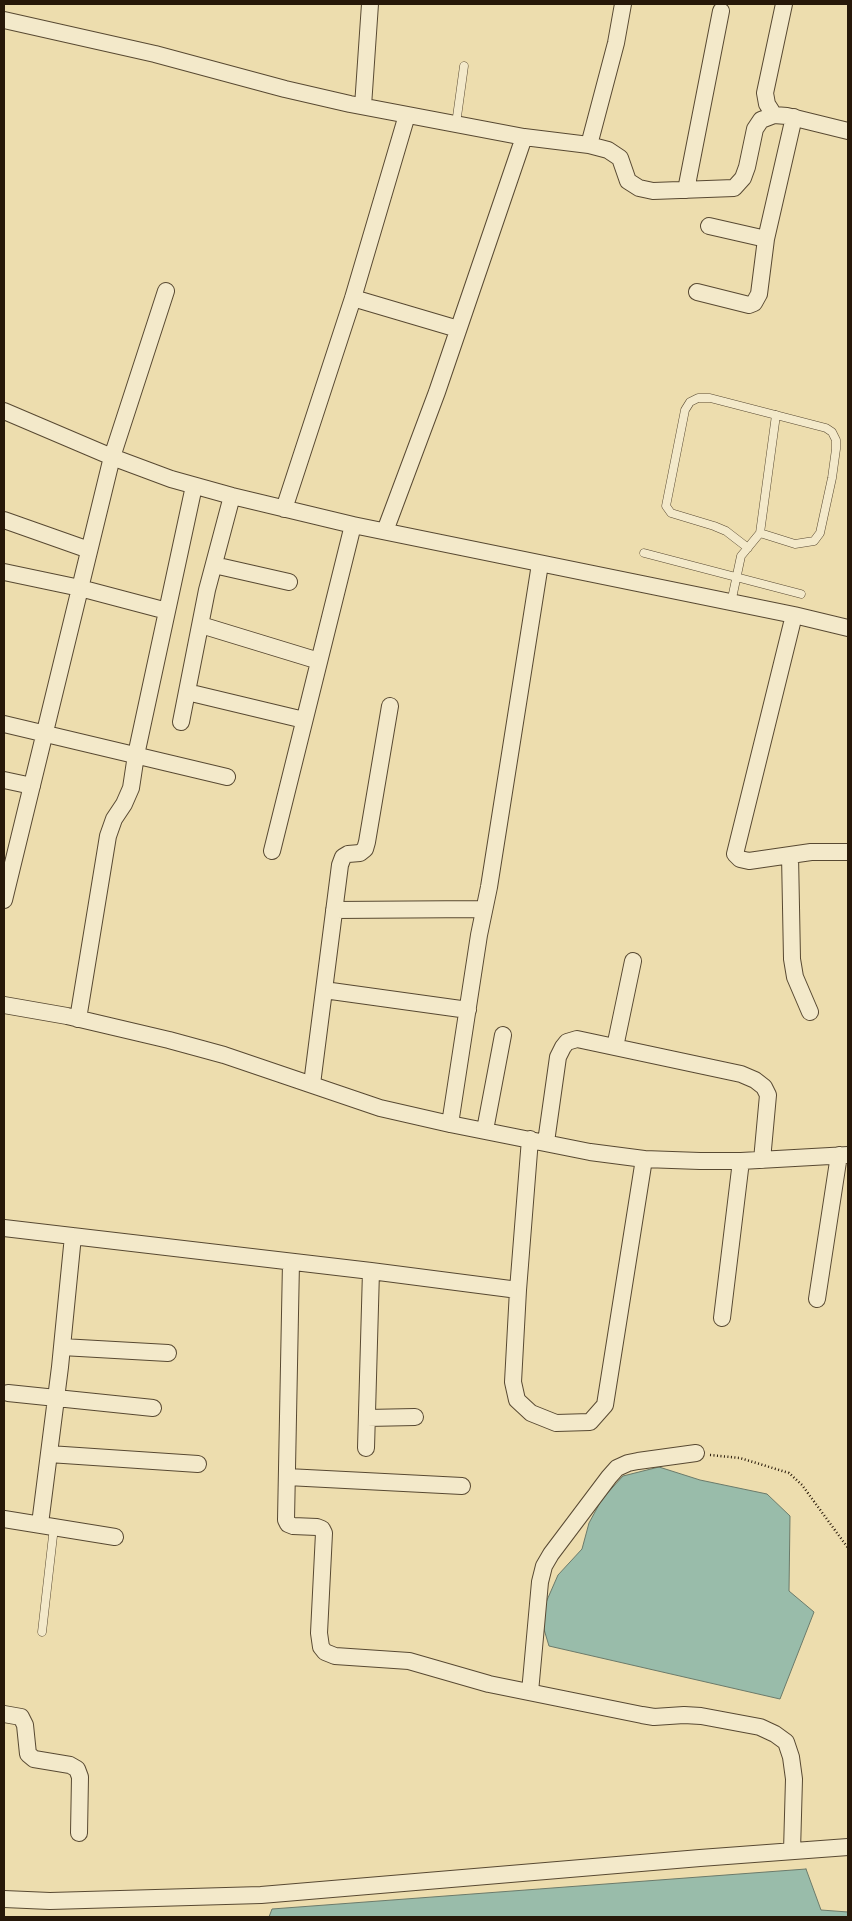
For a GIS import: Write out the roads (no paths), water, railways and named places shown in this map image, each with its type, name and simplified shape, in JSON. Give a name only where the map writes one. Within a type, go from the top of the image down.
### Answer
[{"type":"street","points":[[363,106],[370,4]]},
{"type":"street","points":[[589,144],[616,43],[623,4]]},
{"type":"street","points":[[774,115],[767,104],[766,93],[784,4]]},
{"type":"street","points":[[686,190],[721,11]]},
{"type":"street","points":[[5,22],[155,54],[285,89],[363,106],[524,137],[589,144],[608,150],[620,158],[628,181],[639,188],[653,191],[734,188],[743,178],[747,167],[755,129],[761,120],[774,115],[794,117],[848,132]]},
{"type":"street","points":[[284,509],[353,298],[408,115]]},
{"type":"street","points":[[697,292],[748,306],[754,303],[758,294],[766,239],[794,117]]},
{"type":"street","points":[[385,531],[458,329],[524,137]]},
{"type":"street","points":[[709,226],[766,239]]},
{"type":"street","points":[[4,900],[10,843],[32,786],[112,457],[166,291]]},
{"type":"street","points":[[353,298],[458,329]]},
{"type":"street","points":[[4,411],[112,457],[194,486],[232,496],[353,525],[731,603],[848,625]]},
{"type":"street","points":[[78,1019],[108,836],[114,819],[124,804],[131,788],[136,755],[194,486]]},
{"type":"street","points":[[181,722],[214,565],[232,496]]},
{"type":"street","points":[[4,520],[89,550]]},
{"type":"street","points":[[272,851],[353,525]]},
{"type":"street","points":[[450,1124],[540,564]]},
{"type":"street","points":[[214,565],[289,582]]},
{"type":"street","points":[[4,572],[80,588],[167,612]]},
{"type":"street","points":[[794,615],[735,854],[740,860],[749,861],[811,852],[848,852]]},
{"type":"street","points":[[201,625],[319,661]]},
{"type":"street","points":[[187,692],[304,720]]},
{"type":"street","points":[[312,1084],[340,865],[348,854],[360,853],[365,849],[390,706]]},
{"type":"street","points":[[4,724],[228,777]]},
{"type":"street","points":[[4,780],[32,786]]},
{"type":"street","points":[[790,855],[792,959],[795,977],[810,1012]]},
{"type":"street","points":[[334,910],[484,909]]},
{"type":"street","points":[[615,1047],[633,961]]},
{"type":"street","points":[[324,990],[468,1010]]},
{"type":"street","points":[[4,1005],[78,1019],[224,1055],[380,1108],[590,1152],[644,1158],[741,1161],[844,1155],[818,1299]]},
{"type":"street","points":[[485,1130],[503,1035]]},
{"type":"street","points":[[546,1142],[558,1057],[568,1042],[577,1040],[741,1074],[755,1080],[764,1087],[768,1095],[762,1160]]},
{"type":"street","points":[[530,1139],[513,1382],[517,1400],[531,1413],[556,1422],[590,1422],[605,1405],[644,1158]]},
{"type":"street","points":[[722,1318],[741,1161]]},
{"type":"street","points":[[4,1228],[518,1290]]},
{"type":"street","points":[[47,1525],[50,1454],[73,1236]]},
{"type":"street","points":[[292,1262],[286,1515],[288,1524],[318,1527],[324,1532],[319,1633],[321,1647],[325,1652],[335,1656],[409,1661],[466,1679],[654,1717],[701,1716],[760,1727],[786,1742],[792,1756],[794,1779],[792,1851]]},
{"type":"street","points":[[366,1448],[371,1271]]},
{"type":"street","points":[[62,1347],[168,1353]]},
{"type":"street","points":[[8,1393],[153,1408]]},
{"type":"street","points":[[367,1418],[415,1417]]},
{"type":"street","points":[[530,1692],[540,1582],[544,1566],[551,1554],[617,1468],[638,1460],[696,1453]]},
{"type":"street","points":[[50,1454],[198,1464]]},
{"type":"street","points":[[287,1477],[462,1486]]},
{"type":"street","points":[[4,1519],[115,1537]]},
{"type":"street","points":[[4,1714],[21,1717],[25,1725],[28,1754],[34,1759],[70,1765],[77,1769],[80,1777],[79,1833]]},
{"type":"street","points":[[4,1899],[50,1901],[261,1896],[848,1847]]},
{"type":"lane","points":[[456,124],[464,66]]},
{"type":"lane","points":[[748,548],[726,531],[671,512],[666,506],[685,410],[690,402],[698,398],[710,398],[826,428],[832,432],[836,440],[832,478],[820,533],[814,541],[795,544],[760,533]]},
{"type":"lane","points":[[731,603],[741,556],[760,533],[776,415]]},
{"type":"lane","points":[[644,553],[801,594]]},
{"type":"lane","points":[[42,1632],[47,1525]]}]
